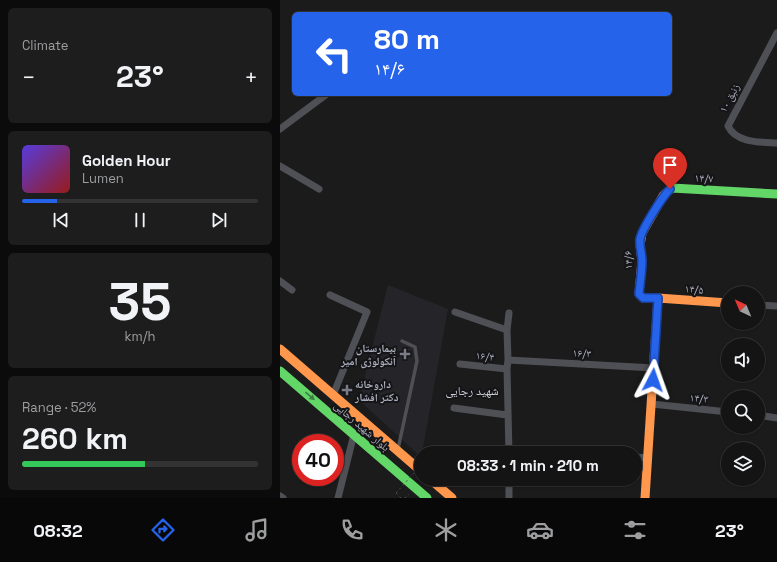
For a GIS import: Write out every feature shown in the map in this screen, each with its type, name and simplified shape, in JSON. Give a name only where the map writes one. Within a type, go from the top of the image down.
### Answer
[{"type":"street","name":"زنبق ۱۰","points":[[777,33],[728,126],[730,130],[739,137],[747,140],[777,143]]},
{"type":"street","points":[[280,129],[324,96]]},
{"type":"street","points":[[280,166],[319,189]]},
{"type":"street","name":"۱۴/۷","points":[[670,189],[777,194]]},
{"type":"street","name":"۱۴/۶","points":[[658,298],[643,298],[639,294],[642,261],[640,238],[657,207],[670,189]]},
{"type":"street","points":[[280,282],[292,290]]},
{"type":"street","points":[[330,295],[367,312],[333,395]]},
{"type":"street","points":[[645,498],[658,298]]},
{"type":"street","name":"۱۴/۵","points":[[658,298],[721,302]]},
{"type":"street","points":[[765,306],[777,306]]},
{"type":"street","points":[[455,312],[507,330]]},
{"type":"street","points":[[508,446],[507,330],[509,313]]},
{"type":"street","name":"بلوار شهید رجایی","points":[[280,349],[414,465]]},
{"type":"street","name":"۱۶/۳","points":[[508,360],[654,368]]},
{"type":"street","name":"۱۶/۴","points":[[460,364],[507,369]]},
{"type":"street","name":"بلوار شهید رجایی","points":[[280,371],[427,498]]},
{"type":"street","name":"۱۴/۳","points":[[652,404],[721,411]]},
{"type":"street","points":[[454,408],[507,415]]},
{"type":"street","points":[[765,416],[777,418]]},
{"type":"street","points":[[338,498],[354,434]]},
{"type":"street","points":[[642,458],[648,458]]},
{"type":"street","points":[[438,486],[452,498]]},
{"type":"street","points":[[509,486],[509,498]]},
{"type":"lane","points":[[398,451],[417,361],[415,347],[402,340]]},
{"type":"path","points":[[401,498],[396,493],[414,473]]},
{"type":"shaded area","name":"بیمارستان آنکولوژی امیر","points":[[388,285],[448,309],[423,446],[414,446],[414,451],[359,400]]},
{"type":"traffic: fast","points":[[666,193],[672,188],[777,194]]},
{"type":"traffic: fast","points":[[280,371],[427,498]]},
{"type":"traffic: slow","points":[[666,193],[642,233],[640,245],[642,261],[639,294],[643,298],[721,302]]},
{"type":"traffic: slow","points":[[645,498],[658,298]]},
{"type":"traffic: slow","points":[[280,349],[414,465]]},
{"type":"traffic: slow","points":[[438,486],[452,498]]},
{"type":"place","name":"بیمارستان آنکولوژی امیر","points":[[405,354]]},
{"type":"place","name":"داروخانه دکتر افشار","points":[[347,390]]},
{"type":"district","name":"شهید رجایی","points":[[472,391]]},
{"type":"route","points":[[653,380],[658,298],[643,298],[639,294],[642,261],[640,238],[657,207],[670,189]]}]
